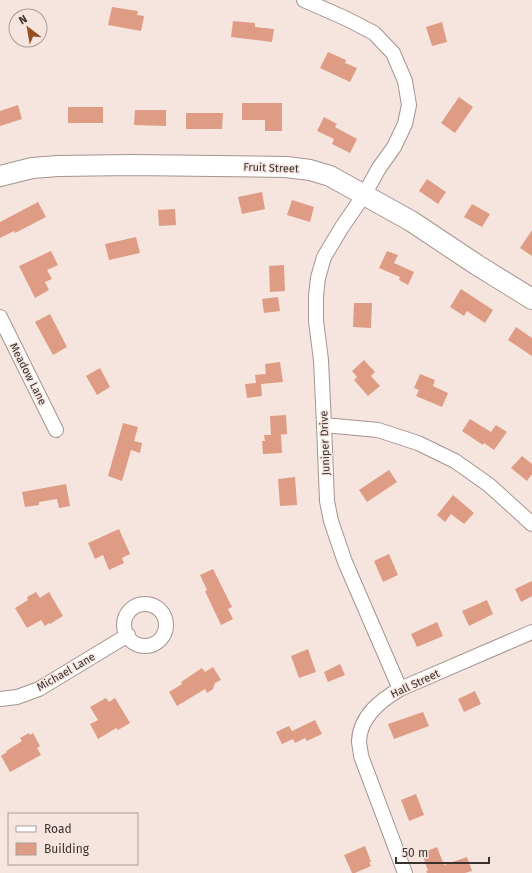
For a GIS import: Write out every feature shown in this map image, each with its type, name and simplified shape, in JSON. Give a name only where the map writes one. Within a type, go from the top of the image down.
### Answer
[{"type":"street","name":"Juniper Drive","points":[[304,0],[374,33],[393,53],[405,81],[409,105],[405,124],[394,146],[324,257],[318,278],[316,296],[316,321],[321,360],[327,501],[331,521],[345,562],[400,689]]},
{"type":"street","name":"Fruit Street","points":[[0,176],[32,168],[58,166],[132,165],[286,167],[310,170],[330,176],[411,221],[477,265],[532,299]]},
{"type":"street","name":"Meadow Lane","points":[[0,317],[56,430]]},
{"type":"street","points":[[324,425],[378,430],[418,443],[455,461],[489,485],[532,524]]},
{"type":"street","name":"Hall Street","points":[[405,873],[364,763],[359,741],[361,730],[367,717],[382,700],[400,689],[532,632]]},
{"type":"street","name":"Michael Lane","points":[[0,699],[17,697],[39,689],[128,635]]},
{"type":"building","points":[[112,7],[138,11],[137,15],[144,16],[141,31],[108,25]]},
{"type":"building","points":[[233,21],[255,23],[255,27],[274,29],[272,42],[231,37]]},
{"type":"building","points":[[442,22],[447,42],[432,46],[426,27]]},
{"type":"building","points":[[328,52],[346,60],[345,63],[357,68],[350,82],[320,68]]},
{"type":"building","points":[[459,97],[473,107],[455,133],[441,123]]},
{"type":"building","points":[[242,103],[282,103],[282,131],[265,131],[265,120],[242,120]]},
{"type":"building","points":[[18,105],[22,119],[0,126],[0,111]]},
{"type":"building","points":[[68,107],[103,107],[103,123],[68,123]]},
{"type":"building","points":[[135,110],[166,110],[166,126],[134,125]]},
{"type":"building","points":[[186,113],[223,113],[222,129],[186,129]]},
{"type":"building","points":[[324,117],[337,124],[335,127],[357,139],[350,153],[332,144],[334,139],[317,131]]},
{"type":"building","points":[[427,179],[446,192],[438,204],[419,191]]},
{"type":"building","points":[[262,192],[265,209],[242,214],[238,197]]},
{"type":"building","points":[[292,200],[314,207],[310,222],[287,215]]},
{"type":"building","points":[[38,202],[46,217],[15,233],[14,231],[0,238],[0,222]]},
{"type":"building","points":[[472,204],[490,214],[482,227],[464,217]]},
{"type":"building","points":[[175,209],[176,225],[159,226],[158,210]]},
{"type":"building","points":[[532,230],[532,256],[520,248]]},
{"type":"building","points":[[136,237],[140,253],[109,260],[105,244]]},
{"type":"building","points":[[51,251],[58,265],[47,270],[52,279],[45,282],[49,290],[35,298],[19,266]]},
{"type":"building","points":[[387,251],[398,255],[394,263],[414,272],[408,285],[399,280],[400,277],[379,268]]},
{"type":"building","points":[[284,265],[285,291],[270,292],[269,266]]},
{"type":"building","points":[[461,289],[493,310],[485,323],[467,311],[464,316],[450,307]]},
{"type":"building","points":[[278,297],[280,311],[264,313],[262,299]]},
{"type":"building","points":[[354,303],[372,303],[371,328],[353,327]]},
{"type":"building","points":[[50,314],[67,347],[53,355],[35,322]]},
{"type":"building","points":[[516,327],[532,338],[532,356],[508,340]]},
{"type":"building","points":[[364,360],[375,372],[371,376],[380,386],[368,396],[354,380],[357,377],[352,371]]},
{"type":"building","points":[[280,362],[283,382],[261,384],[262,396],[247,398],[245,384],[256,383],[255,375],[266,374],[265,364]]},
{"type":"building","points":[[100,368],[110,387],[97,395],[86,376]]},
{"type":"building","points":[[420,374],[435,380],[433,386],[448,393],[442,407],[416,396],[419,390],[414,388]]},
{"type":"building","points":[[286,415],[287,434],[277,435],[281,435],[282,453],[263,454],[262,441],[265,441],[264,435],[271,435],[270,416]]},
{"type":"building","points":[[470,419],[491,432],[496,425],[507,432],[494,450],[484,443],[483,445],[462,431]]},
{"type":"building","points":[[123,423],[138,427],[134,441],[142,443],[140,453],[131,450],[122,481],[108,476]]},
{"type":"building","points":[[522,456],[532,464],[532,474],[527,481],[511,468]]},
{"type":"building","points":[[389,470],[397,482],[367,502],[359,490]]},
{"type":"building","points":[[295,477],[297,505],[280,506],[278,479]]},
{"type":"building","points":[[66,484],[70,506],[59,508],[57,499],[39,502],[39,505],[25,507],[22,492]]},
{"type":"building","points":[[453,495],[474,513],[464,524],[451,514],[445,522],[437,515]]},
{"type":"building","points":[[119,529],[130,554],[122,558],[124,563],[109,570],[103,555],[95,559],[88,543]]},
{"type":"building","points":[[389,554],[398,575],[383,582],[374,561]]},
{"type":"building","points":[[213,569],[232,607],[228,609],[233,619],[221,625],[205,591],[207,590],[200,575]]},
{"type":"building","points":[[532,581],[532,596],[521,602],[515,589]]},
{"type":"building","points":[[36,592],[40,598],[49,592],[63,616],[45,626],[41,620],[27,628],[15,608],[28,600],[27,597]]},
{"type":"building","points":[[487,600],[493,614],[469,626],[462,611]]},
{"type":"building","points":[[437,622],[443,636],[417,647],[411,634]]},
{"type":"building","points":[[308,649],[316,672],[299,678],[291,656]]},
{"type":"building","points":[[340,664],[345,675],[328,682],[324,672]]},
{"type":"building","points":[[213,667],[221,680],[215,683],[213,689],[207,693],[205,689],[177,706],[169,692],[202,668],[205,672]]},
{"type":"building","points":[[475,691],[481,704],[464,712],[458,699]]},
{"type":"building","points":[[106,698],[109,702],[115,698],[130,723],[118,730],[116,728],[98,739],[90,724],[98,720],[90,707]]},
{"type":"building","points":[[423,712],[429,726],[394,739],[388,724]]},
{"type":"building","points":[[315,720],[322,734],[307,741],[305,738],[295,743],[293,739],[282,744],[276,732],[289,726],[292,731]]},
{"type":"building","points":[[29,733],[30,735],[33,733],[40,746],[37,748],[41,755],[10,772],[1,756],[22,741],[20,738]]},
{"type":"building","points":[[416,794],[424,815],[409,821],[401,800]]},
{"type":"building","points":[[365,846],[371,866],[352,873],[344,855]]},
{"type":"building","points":[[437,847],[444,865],[467,857],[472,871],[465,873],[427,873],[426,871],[428,871],[422,853]]}]
